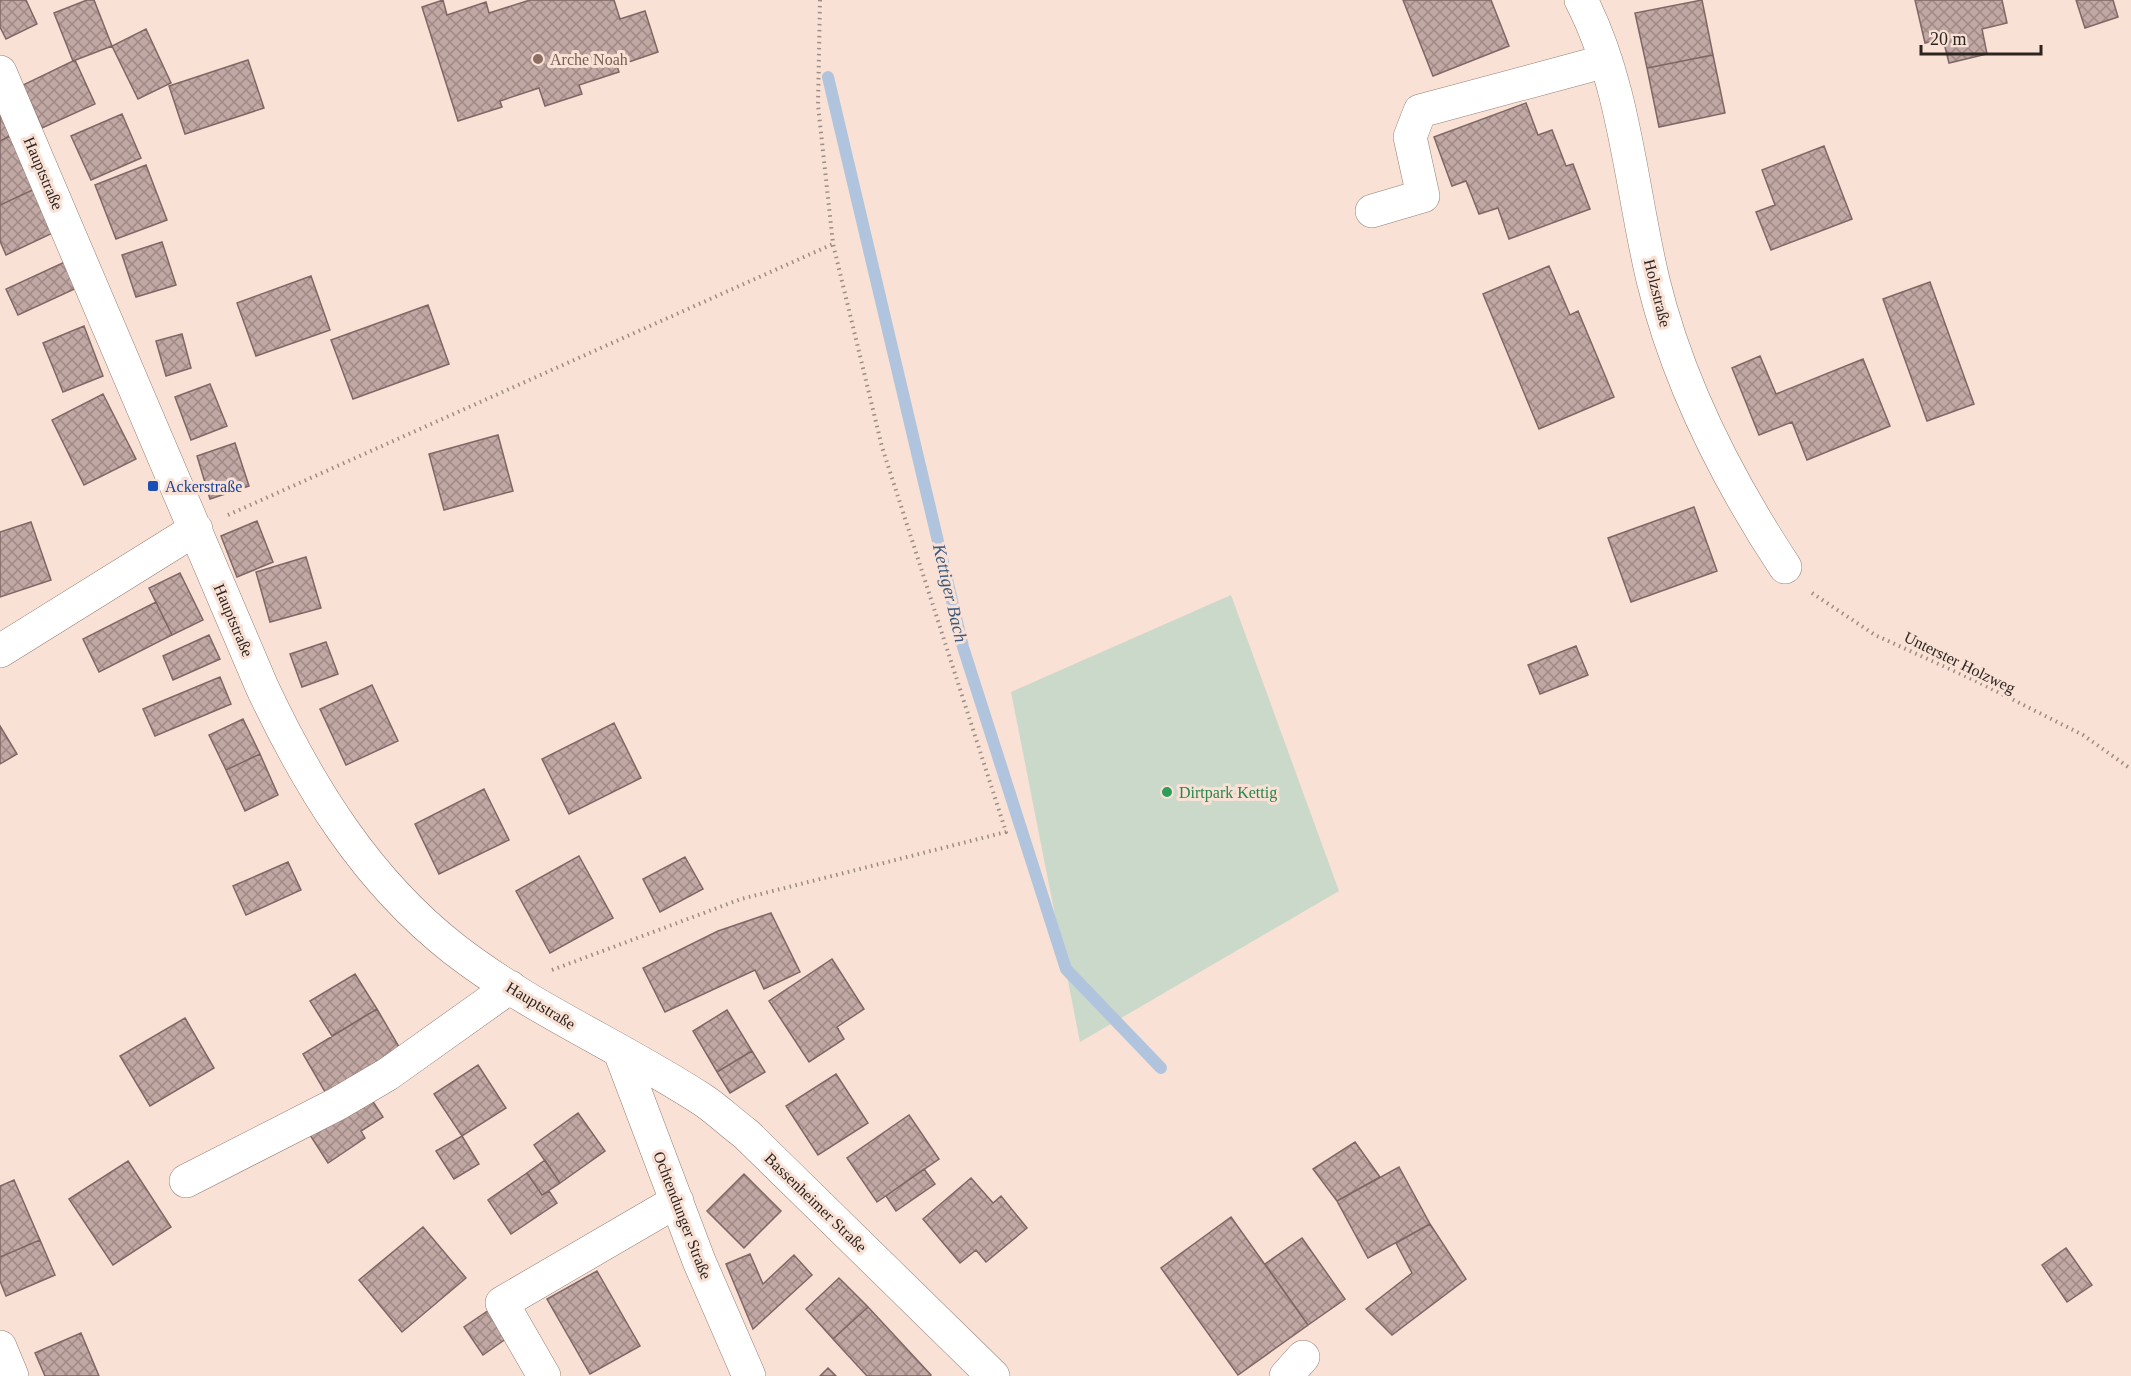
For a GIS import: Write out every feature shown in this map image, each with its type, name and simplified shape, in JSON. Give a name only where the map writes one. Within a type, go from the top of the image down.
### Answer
[{"type":"street","name":"Holzstraße","points":[[1581,0],[1606,61],[1653,280],[1672,348],[1714,446],[1747,510],[1785,567]]},
{"type":"street","points":[[1372,211],[1423,196],[1410,137],[1419,111],[1606,61]]},
{"type":"street","name":"Hauptstraße","points":[[0,72],[287,742],[318,796],[357,854],[407,907],[454,949],[510,987],[620,1052]]},
{"type":"street","points":[[0,651],[196,529]]},
{"type":"street","points":[[186,1182],[337,1104],[378,1080],[510,987]]},
{"type":"street","name":"Ochtendunger Straße","points":[[620,1052],[699,1261],[749,1376]]},
{"type":"street","name":"Bassenheimer Straße","points":[[620,1052],[703,1101],[746,1134],[993,1376]]},
{"type":"street","points":[[544,1376],[502,1303],[677,1201]]},
{"type":"street","points":[[0,1347],[12,1376]]},
{"type":"path","points":[[510,987],[616,944],[741,899],[1006,832],[964,695],[882,447],[833,244],[818,105],[820,0]]},
{"type":"path","points":[[196,529],[833,244]]},
{"type":"path","name":"Unterster Holzweg","points":[[1785,567],[1806,588],[1875,635],[1976,681],[2083,735],[2131,769]]},
{"type":"green space","name":"Dirtpark Kettig","points":[[1231,595],[1339,891],[1080,1042],[1011,692]]},
{"type":"building","points":[[0,0],[26,0],[37,24],[6,39],[0,27]]},
{"type":"building","points":[[87,0],[94,0],[112,46],[73,61],[54,13]]},
{"type":"building","name":"Arche Noah","points":[[443,0],[447,15],[486,2],[489,13],[530,0],[614,0],[620,19],[645,11],[658,52],[617,66],[619,72],[579,85],[582,94],[545,106],[539,88],[500,101],[502,107],[458,121],[422,7]]},
{"type":"building","points":[[1403,0],[1491,0],[1509,46],[1433,76]]},
{"type":"building","points":[[1702,0],[1713,55],[1647,68],[1635,13]]},
{"type":"building","points":[[1915,0],[2002,0],[2007,23],[1982,29],[1987,54],[1949,63],[1943,39],[1925,43]]},
{"type":"building","points":[[2076,0],[2113,0],[2118,17],[2085,28]]},
{"type":"building","points":[[146,29],[171,83],[138,99],[112,46]]},
{"type":"building","points":[[1713,55],[1725,113],[1659,127],[1647,68]]},
{"type":"building","points":[[75,60],[95,104],[42,128],[23,85]]},
{"type":"building","points":[[248,60],[264,108],[185,134],[169,86]]},
{"type":"building","points":[[1526,103],[1538,135],[1552,130],[1566,166],[1573,164],[1590,209],[1509,239],[1498,208],[1479,214],[1466,181],[1452,186],[1434,137]]},
{"type":"building","points":[[0,108],[12,135],[0,141]]},
{"type":"building","points":[[122,114],[141,158],[91,180],[71,136]]},
{"type":"building","points":[[12,135],[37,188],[0,205],[0,141]]},
{"type":"building","points":[[1824,146],[1852,219],[1771,250],[1756,212],[1775,205],[1762,170]]},
{"type":"building","points":[[146,165],[167,220],[116,239],[95,185]]},
{"type":"building","points":[[37,188],[57,231],[6,255],[0,241],[0,205]]},
{"type":"building","points":[[162,242],[176,285],[136,297],[122,255]]},
{"type":"building","points":[[67,261],[79,287],[18,315],[6,289]]},
{"type":"building","points":[[1549,266],[1570,315],[1578,311],[1614,397],[1539,429],[1483,294]]},
{"type":"building","points":[[311,276],[330,330],[256,356],[237,303]]},
{"type":"building","points":[[1930,282],[1974,404],[1927,421],[1883,299]]},
{"type":"building","points":[[428,305],[449,364],[353,399],[331,340]]},
{"type":"building","points":[[84,326],[103,376],[63,392],[43,343]]},
{"type":"building","points":[[182,334],[191,368],[166,376],[156,341]]},
{"type":"building","points":[[1760,356],[1776,394],[1863,359],[1890,426],[1807,460],[1792,422],[1759,435],[1732,368]]},
{"type":"building","points":[[210,384],[227,426],[191,440],[175,397]]},
{"type":"building","points":[[103,394],[136,459],[84,485],[52,420]]},
{"type":"building","points":[[498,435],[513,491],[444,510],[429,454]]},
{"type":"building","points":[[235,443],[249,486],[210,499],[197,456]]},
{"type":"building","points":[[1694,507],[1717,571],[1631,602],[1608,538]]},
{"type":"building","points":[[257,521],[273,562],[237,577],[221,536]]},
{"type":"building","points":[[31,522],[51,580],[0,597],[0,532]]},
{"type":"building","points":[[306,557],[321,608],[270,622],[256,572]]},
{"type":"building","points":[[180,573],[203,620],[172,635],[149,588]]},
{"type":"building","points":[[156,602],[172,635],[99,672],[83,639]]},
{"type":"building","points":[[209,635],[220,659],[173,680],[163,656]]},
{"type":"building","points":[[326,642],[338,674],[302,687],[290,654]]},
{"type":"building","points":[[1576,646],[1588,675],[1540,694],[1528,665]]},
{"type":"building","points":[[220,677],[231,704],[155,736],[143,709]]},
{"type":"building","points":[[372,685],[398,741],[346,765],[320,709]]},
{"type":"building","points":[[243,719],[260,754],[226,770],[209,735]]},
{"type":"building","points":[[614,723],[641,778],[569,814],[542,759]]},
{"type":"building","points":[[0,726],[17,754],[0,764]]},
{"type":"building","points":[[260,754],[278,795],[245,811],[226,770]]},
{"type":"building","points":[[484,789],[509,840],[439,874],[415,824]]},
{"type":"building","points":[[579,856],[613,918],[550,953],[516,891]]},
{"type":"building","points":[[685,857],[703,889],[660,912],[643,879]]},
{"type":"building","points":[[288,862],[301,890],[246,915],[233,886]]},
{"type":"building","points":[[771,913],[800,972],[764,989],[755,970],[665,1012],[643,968],[718,931]]},
{"type":"building","points":[[832,959],[864,1009],[837,1027],[844,1039],[809,1062],[769,1001]]},
{"type":"building","points":[[355,974],[377,1009],[332,1036],[310,1001]]},
{"type":"building","points":[[377,1009],[402,1052],[328,1097],[303,1054]]},
{"type":"building","points":[[727,1010],[752,1051],[717,1072],[693,1031]]},
{"type":"building","points":[[185,1018],[214,1068],[150,1106],[120,1056]]},
{"type":"building","points":[[752,1051],[765,1072],[730,1093],[717,1072]]},
{"type":"building","points":[[478,1065],[506,1108],[462,1136],[434,1094]]},
{"type":"building","points":[[836,1074],[868,1123],[818,1155],[786,1106]]},
{"type":"building","points":[[370,1097],[383,1117],[361,1131],[365,1138],[328,1163],[310,1135]]},
{"type":"building","points":[[578,1113],[605,1151],[560,1183],[534,1145]]},
{"type":"building","points":[[909,1115],[939,1159],[877,1202],[847,1158]]},
{"type":"building","points":[[462,1136],[479,1164],[454,1179],[436,1151]]},
{"type":"building","points":[[1355,1142],[1380,1177],[1337,1201],[1313,1169]]},
{"type":"building","points":[[545,1160],[560,1183],[542,1195],[527,1173]]},
{"type":"building","points":[[128,1161],[171,1227],[113,1265],[69,1199]]},
{"type":"building","points":[[1399,1167],[1430,1224],[1368,1258],[1337,1201]]},
{"type":"building","points":[[924,1169],[935,1184],[896,1211],[886,1196]]},
{"type":"building","points":[[527,1173],[542,1195],[549,1191],[557,1203],[511,1234],[488,1200]]},
{"type":"building","points":[[744,1174],[781,1211],[744,1248],[707,1211]]},
{"type":"building","points":[[971,1178],[993,1203],[1001,1196],[1027,1228],[986,1262],[976,1250],[960,1263],[923,1219]]},
{"type":"building","points":[[14,1180],[40,1240],[0,1257],[0,1186]]},
{"type":"building","points":[[1231,1217],[1308,1325],[1238,1375],[1161,1268]]},
{"type":"building","points":[[1430,1224],[1466,1279],[1392,1335],[1366,1309],[1412,1273],[1396,1243]]},
{"type":"building","points":[[423,1227],[466,1278],[402,1332],[359,1280]]},
{"type":"building","points":[[1302,1238],[1345,1299],[1308,1325],[1265,1264]]},
{"type":"building","points":[[40,1240],[55,1275],[6,1296],[0,1281],[0,1257]]},
{"type":"building","points":[[2066,1248],[2092,1285],[2067,1302],[2042,1265]]},
{"type":"building","points":[[750,1254],[763,1284],[794,1255],[812,1275],[753,1329],[726,1264]]},
{"type":"building","points":[[597,1271],[640,1346],[590,1374],[547,1299]]},
{"type":"building","points":[[839,1278],[868,1307],[833,1339],[806,1309]]},
{"type":"building","points":[[868,1307],[930,1376],[867,1376],[833,1339]]},
{"type":"building","points":[[489,1310],[507,1338],[483,1355],[464,1327]]},
{"type":"building","points":[[81,1333],[99,1376],[45,1376],[35,1353]]},
{"type":"building","points":[[828,1368],[836,1376],[820,1376]]},
{"type":"waterway","name":"Kettiger Bach","points":[[828,77],[963,647],[1066,969],[1161,1068]]},
{"type":"place","name":"Arche Noah","points":[[538,59]]},
{"type":"place","name":"Ackerstraße","points":[[153,486]]},
{"type":"place","name":"Dirtpark Kettig","points":[[1167,792]]}]
